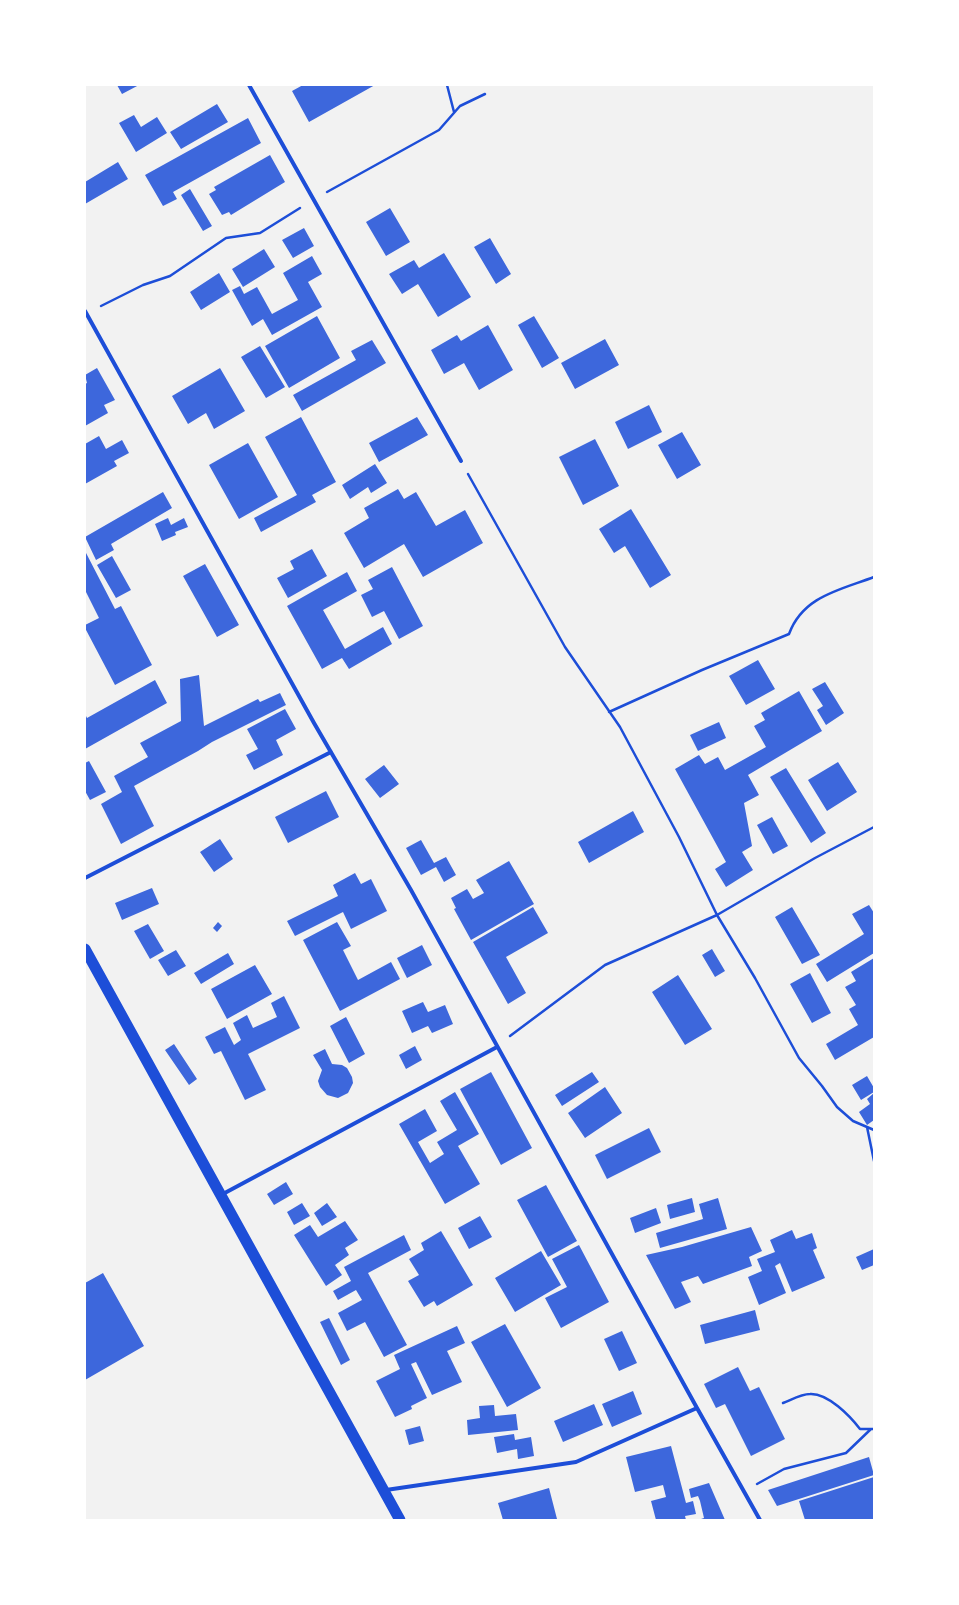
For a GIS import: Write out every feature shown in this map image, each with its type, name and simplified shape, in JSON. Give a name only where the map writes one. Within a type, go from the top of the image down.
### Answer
[{"type":"highway","points":[[85,949],[400,1520]]},
{"type":"street","points":[[249,85],[461,461]]},
{"type":"street","points":[[86,312],[331,752],[411,890],[696,1408],[760,1520]]},
{"type":"street","points":[[85,878],[331,752]]},
{"type":"street","points":[[221,1195],[497,1047]]},
{"type":"street","points":[[384,1491],[576,1462],[696,1408]]},
{"type":"path","points":[[447,85],[454,113]]},
{"type":"path","points":[[86,312],[143,285],[170,276],[226,238],[260,233],[313,199],[439,130],[460,106],[485,94]]},
{"type":"path","points":[[461,461],[565,647],[620,727],[675,830],[717,914],[755,978],[799,1058],[837,1107],[853,1121],[874,1130]]},
{"type":"path","points":[[609,712],[702,670],[789,634],[794,620],[806,607],[834,590],[874,577]]},
{"type":"path","points":[[497,1047],[605,965],[717,914],[815,858],[874,827]]},
{"type":"path","points":[[867,1127],[874,1161]]},
{"type":"path","points":[[783,1403],[810,1394],[830,1400],[850,1416],[860,1430],[873,1429]]},
{"type":"path","points":[[744,1492],[784,1469],[846,1454],[873,1429]]},
{"type":"building","points":[[117,85],[139,85],[122,94]]},
{"type":"building","points":[[303,85],[375,85],[309,122],[292,91]]},
{"type":"building","points":[[217,104],[228,122],[181,149],[170,132]]},
{"type":"building","points":[[134,115],[141,127],[157,117],[167,133],[136,152],[119,123]]},
{"type":"building","points":[[248,118],[261,143],[173,192],[177,199],[163,206],[145,175]]},
{"type":"building","points":[[270,155],[285,182],[231,215],[229,212],[222,215],[209,194],[216,190],[214,187]]},
{"type":"building","points":[[118,162],[128,179],[85,204],[85,182]]},
{"type":"building","points":[[190,189],[212,226],[203,231],[181,195]]},
{"type":"building","points":[[390,208],[410,242],[386,256],[366,222]]},
{"type":"building","points":[[304,228],[314,246],[293,258],[282,240]]},
{"type":"building","points":[[490,238],[511,274],[496,284],[474,247]]},
{"type":"building","points":[[264,249],[275,267],[243,287],[232,269]]},
{"type":"building","points":[[444,253],[471,297],[438,317],[418,284],[402,294],[389,274],[414,260],[419,268]]},
{"type":"building","points":[[312,256],[322,274],[308,282],[322,307],[272,335],[263,319],[252,326],[232,290],[240,286],[244,294],[257,287],[272,314],[298,300],[283,273]]},
{"type":"building","points":[[219,273],[230,292],[201,310],[190,292]]},
{"type":"building","points":[[317,316],[340,358],[289,388],[265,346]]},
{"type":"building","points":[[534,316],[559,358],[542,368],[518,325]]},
{"type":"building","points":[[488,325],[513,370],[479,390],[464,363],[444,374],[431,350],[457,335],[461,341]]},
{"type":"building","points":[[605,339],[619,365],[575,389],[561,363]]},
{"type":"building","points":[[372,340],[386,363],[302,411],[293,395],[356,360],[351,351]]},
{"type":"building","points":[[260,346],[285,387],[266,398],[241,357]]},
{"type":"building","points":[[97,368],[115,400],[104,405],[108,413],[85,426],[85,384],[87,383],[85,375]]},
{"type":"building","points":[[220,368],[245,411],[214,429],[206,413],[188,424],[172,396]]},
{"type":"building","points":[[649,405],[662,432],[628,449],[615,422]]},
{"type":"building","points":[[301,417],[336,482],[312,495],[316,502],[261,532],[254,518],[297,495],[265,437]]},
{"type":"building","points":[[417,417],[428,435],[379,462],[369,443]]},
{"type":"building","points":[[682,432],[701,465],[677,479],[658,445]]},
{"type":"building","points":[[99,436],[106,449],[122,440],[129,453],[114,461],[117,466],[85,484],[85,444]]},
{"type":"building","points":[[595,439],[619,486],[583,505],[559,457]]},
{"type":"building","points":[[248,443],[278,497],[239,519],[209,465]]},
{"type":"building","points":[[375,464],[387,483],[371,493],[368,487],[350,499],[342,485]]},
{"type":"building","points":[[398,489],[404,499],[416,492],[436,526],[465,510],[483,543],[423,577],[404,544],[364,568],[344,533],[369,518],[364,508]]},
{"type":"building","points":[[163,492],[172,508],[111,544],[114,550],[96,560],[85,537]]},
{"type":"building","points":[[631,509],[671,575],[650,588],[625,546],[614,553],[599,529]]},
{"type":"building","points":[[168,518],[171,525],[184,518],[188,527],[175,532],[176,535],[162,541],[155,524]]},
{"type":"building","points":[[312,549],[327,576],[288,598],[277,578],[294,569],[290,561]]},
{"type":"building","points":[[85,551],[115,609],[121,606],[152,665],[115,685],[85,628],[85,625],[99,618],[85,590]]},
{"type":"building","points":[[112,556],[131,590],[116,598],[97,565]]},
{"type":"building","points":[[205,564],[239,625],[217,637],[183,576]]},
{"type":"building","points":[[392,567],[423,626],[399,639],[384,611],[372,617],[361,595],[373,589],[368,580]]},
{"type":"building","points":[[347,572],[357,591],[323,610],[345,649],[383,627],[392,644],[349,669],[342,658],[322,669],[287,606]]},
{"type":"building","points":[[758,660],[775,689],[746,705],[729,676]]},
{"type":"building","points":[[199,675],[204,726],[258,699],[260,702],[280,693],[286,705],[212,742],[134,786],[154,826],[121,844],[101,804],[122,792],[114,776],[148,757],[140,743],[181,721],[180,679]]},
{"type":"building","points":[[155,680],[167,703],[85,749],[85,714],[87,718]]},
{"type":"building","points":[[825,682],[844,713],[826,725],[817,710],[823,706],[812,689]]},
{"type":"building","points":[[799,691],[822,731],[748,775],[759,795],[744,803],[752,846],[742,852],[753,870],[726,887],[715,869],[726,862],[675,769],[699,755],[705,764],[718,757],[725,770],[766,747],[754,726],[765,720],[761,713]]},
{"type":"building","points":[[285,709],[296,729],[276,740],[283,755],[254,770],[246,755],[258,749],[247,729]]},
{"type":"building","points":[[719,722],[726,738],[698,751],[690,735]]},
{"type":"building","points":[[89,761],[106,792],[90,800],[85,791],[85,763]]},
{"type":"building","points":[[838,762],[857,792],[827,811],[808,780]]},
{"type":"building","points":[[384,765],[399,784],[380,798],[365,779]]},
{"type":"building","points":[[786,768],[826,833],[811,843],[770,777]]},
{"type":"building","points":[[326,791],[339,817],[288,843],[275,817]]},
{"type":"building","points":[[633,811],[644,832],[589,863],[578,842]]},
{"type":"building","points":[[772,817],[788,846],[773,854],[757,825]]},
{"type":"building","points":[[220,839],[233,859],[214,872],[200,852]]},
{"type":"building","points":[[421,840],[434,863],[446,857],[456,875],[444,882],[436,867],[421,875],[406,848]]},
{"type":"building","points":[[509,861],[534,904],[471,940],[454,909],[456,908],[451,898],[467,889],[473,899],[484,893],[476,880]]},
{"type":"building","points":[[355,873],[361,884],[371,879],[387,911],[351,929],[343,912],[295,936],[287,921],[338,896],[333,885]]},
{"type":"building","points":[[152,888],[159,904],[122,920],[115,903]]},
{"type":"building","points":[[869,905],[874,913],[874,953],[827,982],[816,964],[864,934],[852,914]]},
{"type":"building","points":[[533,907],[548,933],[506,957],[526,993],[508,1004],[473,942]]},
{"type":"building","points":[[792,907],[820,955],[802,964],[775,917]]},
{"type":"building","points":[[218,922],[222,926],[217,932],[213,928]]},
{"type":"building","points":[[337,922],[351,946],[343,950],[358,980],[391,962],[400,979],[340,1011],[303,940]]},
{"type":"building","points":[[148,924],[164,951],[150,959],[134,931]]},
{"type":"building","points":[[422,945],[432,965],[407,978],[397,958]]},
{"type":"building","points":[[712,949],[725,971],[715,977],[702,955]]},
{"type":"building","points":[[176,950],[186,966],[168,976],[158,960]]},
{"type":"building","points":[[228,953],[234,964],[201,984],[194,973]]},
{"type":"building","points":[[874,958],[874,1037],[835,1060],[826,1044],[858,1025],[849,1009],[856,1005],[845,987],[856,981],[851,972]]},
{"type":"building","points":[[255,965],[272,994],[227,1019],[211,989]]},
{"type":"building","points":[[810,973],[831,1013],[812,1023],[790,984]]},
{"type":"building","points":[[678,975],[712,1029],[685,1045],[652,992]]},
{"type":"building","points":[[284,996],[300,1028],[248,1054],[266,1090],[245,1100],[221,1051],[214,1054],[205,1037],[225,1027],[234,1045],[241,1040],[233,1023],[247,1015],[253,1028],[277,1017],[271,1003]]},
{"type":"building","points":[[423,1002],[428,1012],[445,1005],[453,1024],[432,1033],[428,1026],[412,1033],[402,1011]]},
{"type":"building","points":[[346,1017],[365,1054],[349,1063],[330,1026]]},
{"type":"building","points":[[174,1044],[197,1079],[189,1085],[165,1050]]},
{"type":"building","points":[[415,1046],[422,1060],[406,1069],[399,1055]]},
{"type":"building","points":[[325,1049],[332,1064],[342,1065],[347,1068],[352,1077],[353,1083],[348,1093],[338,1098],[327,1095],[320,1087],[318,1081],[322,1070],[313,1055]]},
{"type":"building","points":[[491,1072],[532,1148],[501,1165],[460,1089]]},
{"type":"building","points":[[592,1072],[599,1082],[562,1106],[555,1095]]},
{"type":"building","points":[[867,1076],[874,1088],[874,1092],[861,1100],[852,1085]]},
{"type":"building","points":[[605,1087],[622,1113],[585,1138],[568,1113]]},
{"type":"building","points":[[455,1092],[479,1134],[458,1146],[480,1184],[445,1204],[399,1124],[425,1109],[437,1131],[418,1142],[430,1163],[444,1154],[437,1142],[457,1130],[440,1101]]},
{"type":"building","points":[[874,1093],[874,1120],[867,1125],[859,1112],[870,1104],[867,1099]]},
{"type":"building","points":[[649,1128],[661,1152],[607,1179],[595,1155]]},
{"type":"building","points":[[286,1182],[293,1194],[274,1205],[267,1194]]},
{"type":"building","points":[[546,1185],[577,1241],[548,1257],[517,1200]]},
{"type":"building","points":[[692,1198],[695,1212],[670,1219],[667,1205]]},
{"type":"building","points":[[718,1198],[727,1229],[660,1248],[656,1233],[703,1219],[699,1204]]},
{"type":"building","points":[[302,1203],[310,1216],[294,1225],[287,1212]]},
{"type":"building","points":[[327,1203],[337,1217],[322,1226],[314,1213]]},
{"type":"building","points":[[656,1208],[661,1223],[635,1233],[630,1218]]},
{"type":"building","points":[[480,1216],[492,1237],[469,1249],[458,1228]]},
{"type":"building","points":[[345,1221],[358,1240],[345,1248],[349,1255],[335,1265],[342,1275],[326,1286],[294,1235],[310,1225],[318,1237]]},
{"type":"building","points":[[751,1227],[762,1251],[749,1257],[752,1266],[703,1284],[698,1276],[681,1282],[691,1302],[675,1309],[646,1255],[682,1247]]},
{"type":"building","points":[[792,1230],[796,1239],[812,1233],[817,1248],[813,1250],[825,1278],[792,1292],[780,1263],[775,1266],[786,1293],[759,1305],[748,1277],[762,1271],[757,1259],[775,1252],[770,1240]]},
{"type":"building","points":[[441,1231],[473,1285],[437,1306],[434,1301],[424,1307],[408,1281],[419,1275],[409,1259],[424,1250],[421,1243]]},
{"type":"building","points":[[404,1235],[411,1250],[368,1273],[407,1345],[384,1357],[365,1322],[347,1331],[338,1313],[362,1300],[356,1290],[338,1300],[333,1291],[351,1281],[344,1267]]},
{"type":"building","points":[[579,1245],[609,1302],[561,1328],[545,1298],[567,1287],[552,1259]]},
{"type":"building","points":[[874,1249],[874,1265],[862,1270],[856,1257]]},
{"type":"building","points":[[541,1251],[561,1285],[515,1312],[495,1278]]},
{"type":"building","points":[[103,1273],[144,1346],[85,1380],[85,1283]]},
{"type":"building","points":[[755,1310],[760,1330],[705,1344],[700,1325]]},
{"type":"building","points":[[329,1318],[350,1360],[341,1365],[320,1322]]},
{"type":"building","points":[[505,1324],[541,1388],[507,1407],[471,1342]]},
{"type":"building","points":[[457,1326],[465,1343],[447,1351],[462,1382],[432,1395],[416,1362],[411,1364],[427,1398],[411,1406],[412,1409],[395,1417],[376,1381],[400,1369],[394,1355]]},
{"type":"building","points":[[622,1331],[637,1363],[619,1371],[604,1339]]},
{"type":"building","points":[[738,1367],[750,1391],[759,1387],[785,1439],[751,1456],[725,1404],[716,1408],[704,1384]]},
{"type":"building","points":[[633,1391],[642,1414],[612,1427],[602,1404]]},
{"type":"building","points":[[594,1404],[603,1425],[563,1442],[554,1421]]},
{"type":"building","points":[[494,1405],[495,1416],[516,1414],[518,1430],[468,1435],[467,1420],[480,1418],[479,1406]]},
{"type":"building","points":[[420,1426],[424,1441],[409,1445],[405,1430]]},
{"type":"building","points":[[514,1434],[515,1440],[531,1437],[534,1456],[518,1459],[517,1449],[497,1453],[494,1437]]},
{"type":"building","points":[[671,1446],[686,1503],[693,1501],[696,1514],[685,1516],[686,1520],[656,1520],[651,1501],[666,1497],[663,1485],[635,1492],[626,1457]]},
{"type":"building","points":[[869,1457],[874,1475],[777,1506],[768,1490]]},
{"type":"building","points":[[874,1477],[874,1519],[805,1520],[799,1501]]},
{"type":"building","points":[[709,1483],[725,1520],[698,1520],[704,1518],[700,1501],[698,1496],[691,1498],[689,1489]]},
{"type":"building","points":[[549,1488],[557,1519],[503,1520],[498,1503]]}]
